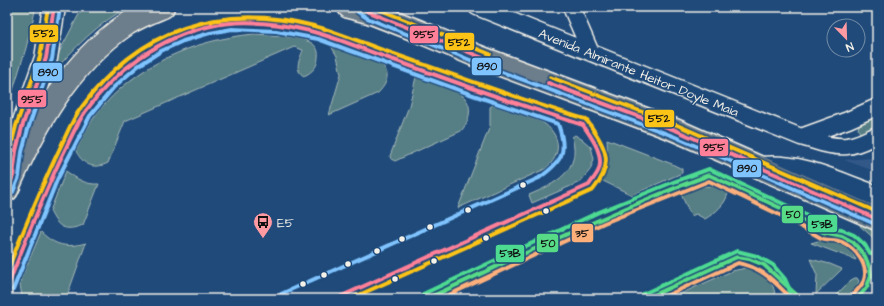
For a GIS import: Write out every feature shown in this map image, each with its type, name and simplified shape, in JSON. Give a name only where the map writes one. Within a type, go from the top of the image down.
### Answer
[{"type":"highway","points":[[10,183],[45,113],[70,77],[99,46],[128,23],[163,7]]},
{"type":"highway","points":[[360,9],[418,31],[477,56],[675,130],[877,218]]},
{"type":"main road","points":[[10,183],[22,127],[46,58],[54,7]]},
{"type":"main road","points":[[762,168],[772,167],[804,171],[877,196]]},
{"type":"street","name":"Avenida Almirante Heitor Doyle Maia","points":[[477,7],[801,137],[836,146],[848,146],[857,144],[877,135]]},
{"type":"street","points":[[571,7],[591,54]]},
{"type":"street","points":[[801,137],[848,120],[877,107]]},
{"type":"street","points":[[848,120],[857,144]]},
{"type":"shaded area","points":[[877,155],[877,172],[844,160],[870,158]]},
{"type":"green space","points":[[7,7],[36,7],[26,48],[7,110]]},
{"type":"green space","points":[[84,7],[129,7],[107,20],[97,28],[52,74],[53,64]]},
{"type":"green space","points":[[254,34],[285,36],[308,41],[317,48],[318,51],[318,61],[316,66],[312,71],[304,76],[301,74],[298,64],[303,50],[294,47],[125,121],[108,163],[98,166],[89,165],[79,156],[76,151],[97,113],[130,81],[148,68],[168,57],[209,42]]},
{"type":"green space","points":[[331,46],[378,62],[385,69],[387,77],[384,85],[378,93],[329,115],[341,74],[337,56]]},
{"type":"green space","points":[[416,77],[462,95],[466,99],[469,108],[467,123],[461,131],[395,161],[391,159],[390,156],[409,106]]},
{"type":"green space","points":[[493,105],[542,122],[548,127],[556,138],[557,151],[555,157],[545,169],[458,208],[490,126],[490,107]]},
{"type":"green space","points":[[877,115],[877,129],[865,135],[860,133],[858,129],[860,122]]},
{"type":"green space","points":[[575,135],[591,147],[594,159],[590,170],[580,182],[532,203],[529,195],[557,181],[570,167],[574,149],[572,137]]},
{"type":"green space","points":[[607,139],[672,164],[682,169],[682,173],[632,195],[603,181],[608,166]]},
{"type":"green space","points":[[66,171],[82,181],[90,184],[99,184],[83,225],[71,228],[59,225],[50,211]]},
{"type":"green space","points":[[710,186],[726,188],[728,193],[725,201],[716,211],[705,219],[696,214],[691,216],[680,192],[690,188]]},
{"type":"green space","points":[[861,224],[877,230],[877,241],[860,226]]},
{"type":"green space","points":[[41,232],[46,237],[62,245],[79,245],[86,243],[66,299],[23,299],[22,297],[20,284],[21,279]]},
{"type":"green space","points":[[825,239],[844,245],[851,251],[856,260],[811,243]]},
{"type":"green space","points":[[810,259],[842,269],[816,294],[817,275]]},
{"type":"green space","points":[[746,268],[752,269],[767,278],[773,287],[775,299],[696,299],[691,295],[680,299],[662,299],[675,296],[732,271]]},
{"type":"green space","points":[[855,278],[859,281],[857,287],[848,298],[832,299],[851,280]]},
{"type":"transit line","name":"552","points":[[7,175],[10,150],[16,126],[40,57],[48,7]]},
{"type":"transit line","name":"955","points":[[7,190],[13,176],[16,151],[22,127],[46,58],[54,7]]},
{"type":"transit line","name":"955","points":[[361,7],[369,12],[488,60]]},
{"type":"transit line","name":"552","points":[[373,7],[490,54]]},
{"type":"transit line","name":"890","points":[[13,192],[19,177],[22,152],[28,129],[52,59],[60,8]]},
{"type":"transit line","name":"890","points":[[358,12],[367,18],[475,62],[673,136],[875,224]]},
{"type":"transit line","name":"552","points":[[7,272],[45,180],[71,123],[81,108],[104,81],[129,58],[155,41],[184,28],[214,20],[246,17],[279,19],[314,26],[585,119],[588,122],[599,140],[606,156],[604,172],[593,190],[350,299]]},
{"type":"transit line","name":"955","points":[[7,288],[54,174],[81,117],[110,82],[140,57],[174,38],[211,26],[248,22],[286,26],[321,34],[488,94],[583,125],[590,135],[598,151],[600,163],[599,169],[589,185],[335,299]]},
{"type":"transit line","name":"890","points":[[13,290],[57,180],[90,116],[114,87],[138,66],[161,51],[183,41],[210,33],[232,29],[276,31],[318,39],[558,124],[563,142],[561,155],[554,166],[539,178],[281,294]]},
{"type":"transit line","name":"552","points":[[550,77],[677,125],[877,212]]},
{"type":"transit line","name":"955","points":[[548,83],[675,130],[877,219]]},
{"type":"transit line","name":"53B","points":[[423,294],[599,212],[709,169],[809,216],[830,228],[842,230],[854,235],[865,245],[870,254],[877,254]]},
{"type":"transit line","name":"50","points":[[426,299],[531,250],[637,204],[709,175],[787,211],[823,232],[842,236],[853,242],[865,256],[871,275],[867,287],[857,299]]},
{"type":"transit line","name":"35","points":[[440,299],[604,223],[709,181],[784,217],[821,238],[839,241],[852,248],[863,263],[865,274],[862,284],[853,295]]},
{"type":"transit line","name":"53B","points":[[643,294],[737,251],[757,256],[773,265],[785,279],[789,288],[790,298]]},
{"type":"transit line","name":"50","points":[[645,299],[737,257],[749,259],[764,265],[801,299]]},
{"type":"transit line","name":"35","points":[[659,299],[738,263],[747,265],[762,272],[774,281],[792,299]]},
{"type":"place","name":"E5","points":[[263,239]]}]
